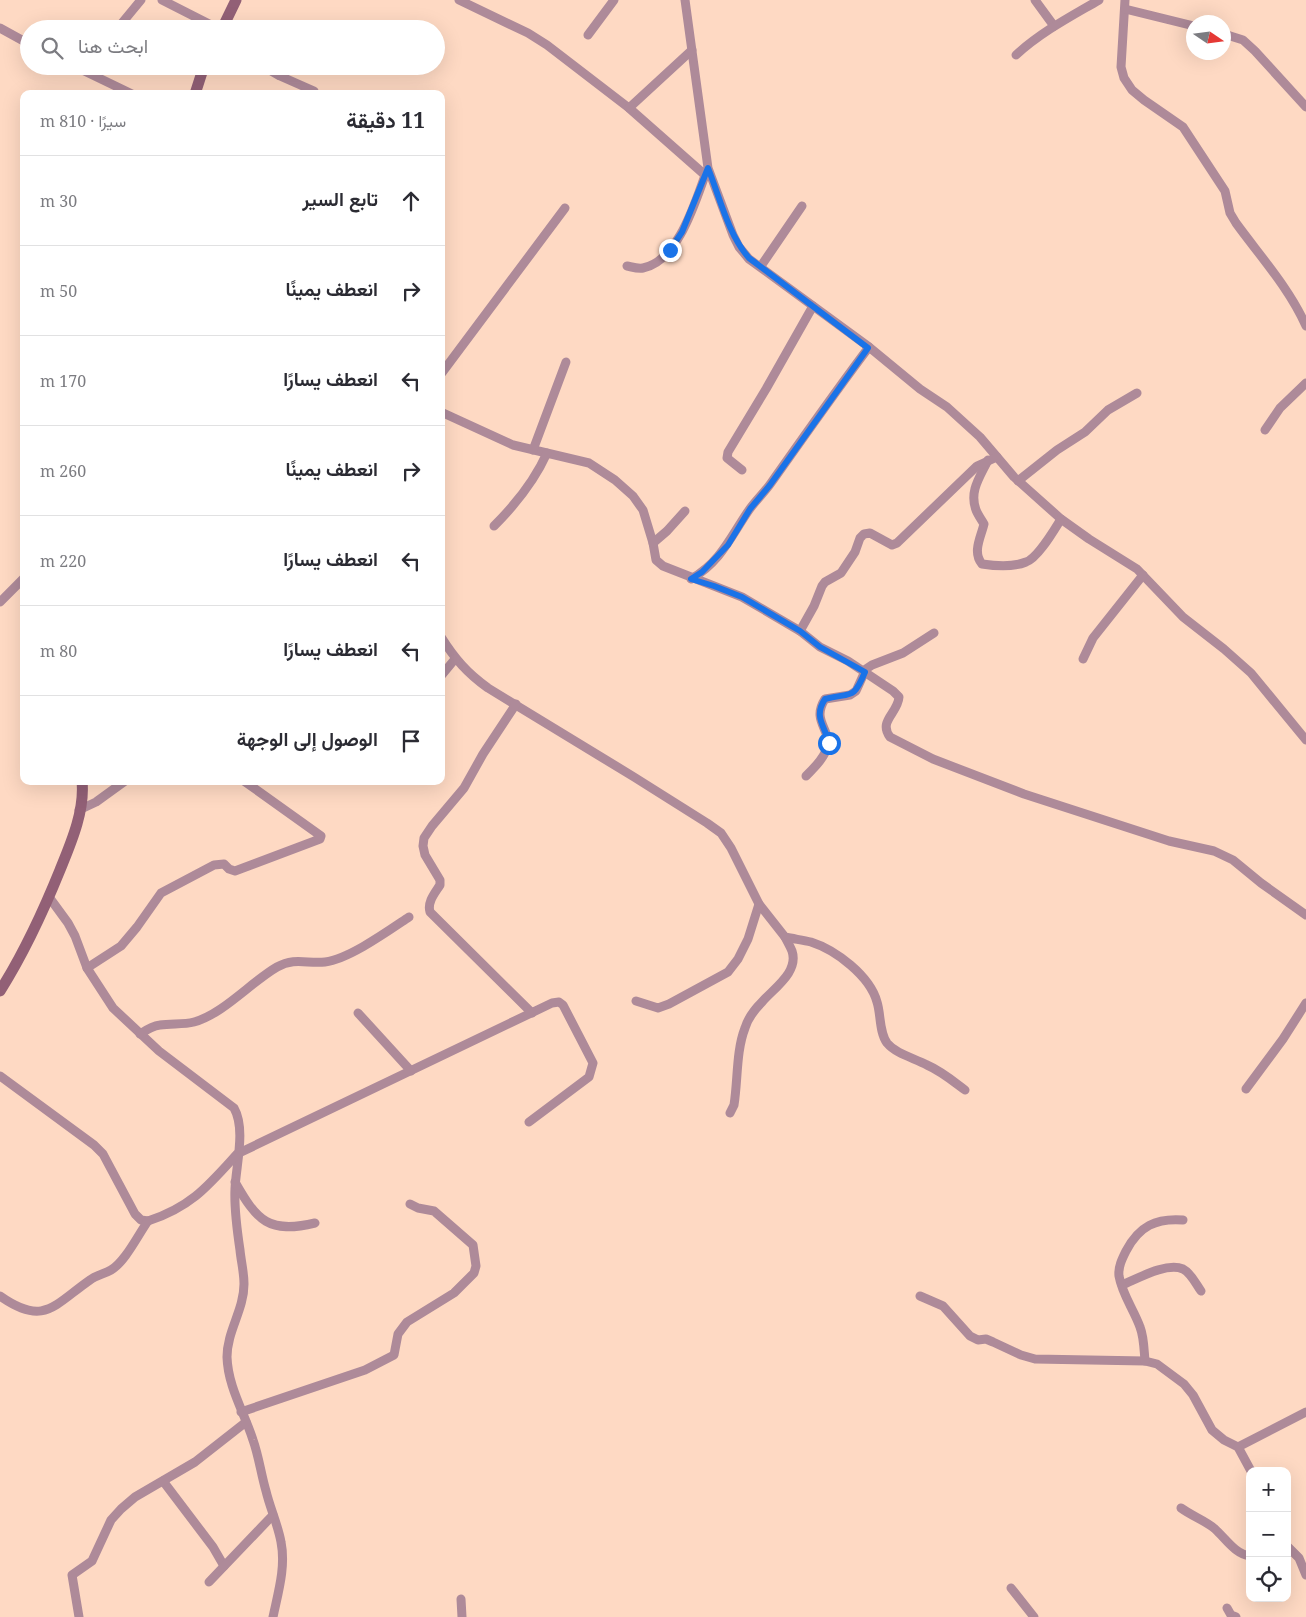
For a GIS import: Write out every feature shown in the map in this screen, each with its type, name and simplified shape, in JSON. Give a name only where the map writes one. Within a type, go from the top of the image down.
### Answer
[{"type":"street","points":[[124,20],[141,0]]},
{"type":"street","points":[[162,0],[203,20]]},
{"type":"street","points":[[226,20],[236,0]]},
{"type":"street","points":[[459,0],[528,32],[547,45],[629,108],[707,172]]},
{"type":"street","points":[[588,35],[613,0]]},
{"type":"street","points":[[685,0],[707,172],[739,247],[749,258],[920,389],[947,407],[980,437],[1018,481],[1062,519],[1089,539],[1137,569],[1183,617],[1251,673],[1306,740]]},
{"type":"street","points":[[1035,0],[1054,26]]},
{"type":"street","points":[[1016,55],[1030,42],[1054,26],[1099,0]]},
{"type":"street","points":[[1186,23],[1125,4],[1122,67],[1124,78],[1132,90],[1144,100],[1183,127],[1225,191],[1230,213],[1236,223],[1299,310],[1306,326]]},
{"type":"street","points":[[0,28],[20,39]]},
{"type":"street","points":[[1231,36],[1243,40],[1306,108]]},
{"type":"street","points":[[629,108],[692,50]]},
{"type":"street","points":[[93,75],[124,90]]},
{"type":"street","points":[[196,90],[201,75]]},
{"type":"street","points":[[278,75],[312,90]]},
{"type":"street","points":[[627,266],[641,268],[652,265],[670,250],[682,232],[707,172]]},
{"type":"street","points":[[761,266],[802,206]]},
{"type":"street","points":[[445,369],[565,208]]},
{"type":"street","points":[[742,470],[730,462],[727,458],[728,452],[813,306]]},
{"type":"street","points":[[691,579],[702,572],[728,545],[750,509],[770,485],[868,348]]},
{"type":"street","points":[[533,450],[566,362]]},
{"type":"street","points":[[1265,430],[1280,408],[1306,383]]},
{"type":"street","points":[[1018,481],[1057,450],[1085,432],[1108,410],[1137,393]]},
{"type":"street","points":[[445,414],[513,445],[588,463],[615,480],[633,496],[643,510],[656,560],[663,566],[691,579],[742,597],[800,631],[820,647],[865,672],[899,697],[899,703],[886,723],[886,731],[890,737],[933,759],[1024,794],[1169,841],[1214,851],[1233,860],[1261,883],[1306,915]]},
{"type":"street","points":[[494,526],[515,506],[537,475],[547,454]]},
{"type":"street","points":[[800,631],[814,606],[822,586],[825,582],[841,573],[864,534],[870,534],[892,545],[898,543],[966,475],[977,466],[997,457]]},
{"type":"street","points":[[988,460],[976,481],[974,491],[976,510],[984,524],[977,554],[982,564],[997,565],[1026,562],[1032,559],[1062,519]]},
{"type":"street","points":[[653,543],[685,511]]},
{"type":"street","points":[[1084,659],[1093,638],[1143,575]]},
{"type":"street","points":[[0,602],[20,582]]},
{"type":"street","points":[[806,776],[821,761],[829,743],[821,726],[821,706],[825,699],[856,691],[866,669],[904,653],[934,633]]},
{"type":"street","points":[[445,644],[455,659],[472,676],[488,688],[707,822],[721,833],[731,848],[759,904],[785,937],[792,952],[793,962],[790,971],[781,984],[761,1002],[744,1028],[734,1104],[730,1113]]},
{"type":"street","points":[[445,671],[455,659]]},
{"type":"street","points":[[516,704],[483,754],[464,788],[424,838],[423,846],[425,856],[440,880],[440,885],[428,906],[430,912],[532,1012]]},
{"type":"street","points":[[0,991],[16,965],[49,897],[72,839],[79,810],[82,785]]},
{"type":"street","points":[[79,810],[96,802],[119,785]]},
{"type":"street","points":[[87,968],[121,946],[137,927],[160,893],[214,865],[224,864],[229,869],[235,871],[320,839],[321,836],[250,785]]},
{"type":"street","points":[[49,897],[75,936],[87,968],[113,1008],[140,1034],[234,1108],[238,1115],[240,1127],[235,1181],[235,1218],[244,1284],[241,1308],[227,1354],[228,1371],[256,1447],[281,1543],[282,1572],[273,1617]]},
{"type":"street","points":[[636,1001],[658,1008],[728,972],[738,959],[748,939],[759,904]]},
{"type":"street","points":[[140,1034],[160,1025],[195,1022],[224,1006],[277,967],[293,961],[325,962],[339,958],[373,941],[409,917]]},
{"type":"street","points":[[785,937],[811,942],[838,956],[865,979],[873,989],[878,1003],[882,1031],[886,1042],[894,1049],[928,1065],[965,1090]]},
{"type":"street","points":[[0,1296],[18,1307],[33,1311],[44,1310],[62,1303],[92,1278],[111,1270],[120,1262],[148,1221],[194,1199],[237,1154],[532,1012],[559,1002],[564,1005],[592,1063],[589,1077],[529,1122]]},
{"type":"street","points":[[1246,1089],[1283,1039],[1306,1002]]},
{"type":"street","points":[[358,1013],[411,1071]]},
{"type":"street","points":[[0,1076],[94,1145],[102,1154],[135,1214],[141,1220],[148,1221]]},
{"type":"street","points":[[235,1181],[246,1201],[260,1218],[271,1225],[291,1227],[315,1223]]},
{"type":"street","points":[[242,1412],[366,1370],[388,1360],[394,1355],[398,1334],[407,1322],[454,1293],[474,1273],[476,1256],[473,1245],[434,1211],[418,1208],[410,1204]]},
{"type":"street","points":[[1145,1361],[1141,1329],[1119,1275],[1120,1261],[1130,1242],[1142,1229],[1156,1222],[1170,1219],[1183,1220]]},
{"type":"street","points":[[1122,1285],[1164,1268],[1173,1268],[1183,1269],[1190,1274],[1200,1291]]},
{"type":"street","points":[[920,1296],[943,1306],[970,1336],[978,1340],[986,1339],[1021,1355],[1035,1359],[1145,1361],[1157,1364],[1184,1384],[1212,1430],[1224,1440],[1238,1447],[1249,1467]]},
{"type":"street","points":[[1238,1447],[1306,1412]]},
{"type":"street","points":[[78,1617],[72,1575],[92,1561],[111,1520],[135,1497],[195,1462],[246,1422]]},
{"type":"street","points":[[164,1481],[213,1547],[224,1566]]},
{"type":"street","points":[[1181,1508],[1190,1516],[1213,1528],[1238,1552],[1246,1555]]},
{"type":"street","points":[[208,1582],[274,1515]]},
{"type":"street","points":[[1291,1550],[1299,1558],[1306,1575]]},
{"type":"street","points":[[1011,1588],[1034,1617]]},
{"type":"street","points":[[462,1599],[462,1617]]},
{"type":"street","points":[[1227,1608],[1231,1615],[1236,1617]]},
{"type":"route","points":[[670,250],[682,232],[708,168],[739,247],[749,258],[868,348],[770,485],[750,509],[728,545],[702,572],[691,579],[742,597],[800,631],[820,647],[865,672],[856,691],[825,699],[821,706],[821,726],[829,743]]}]
